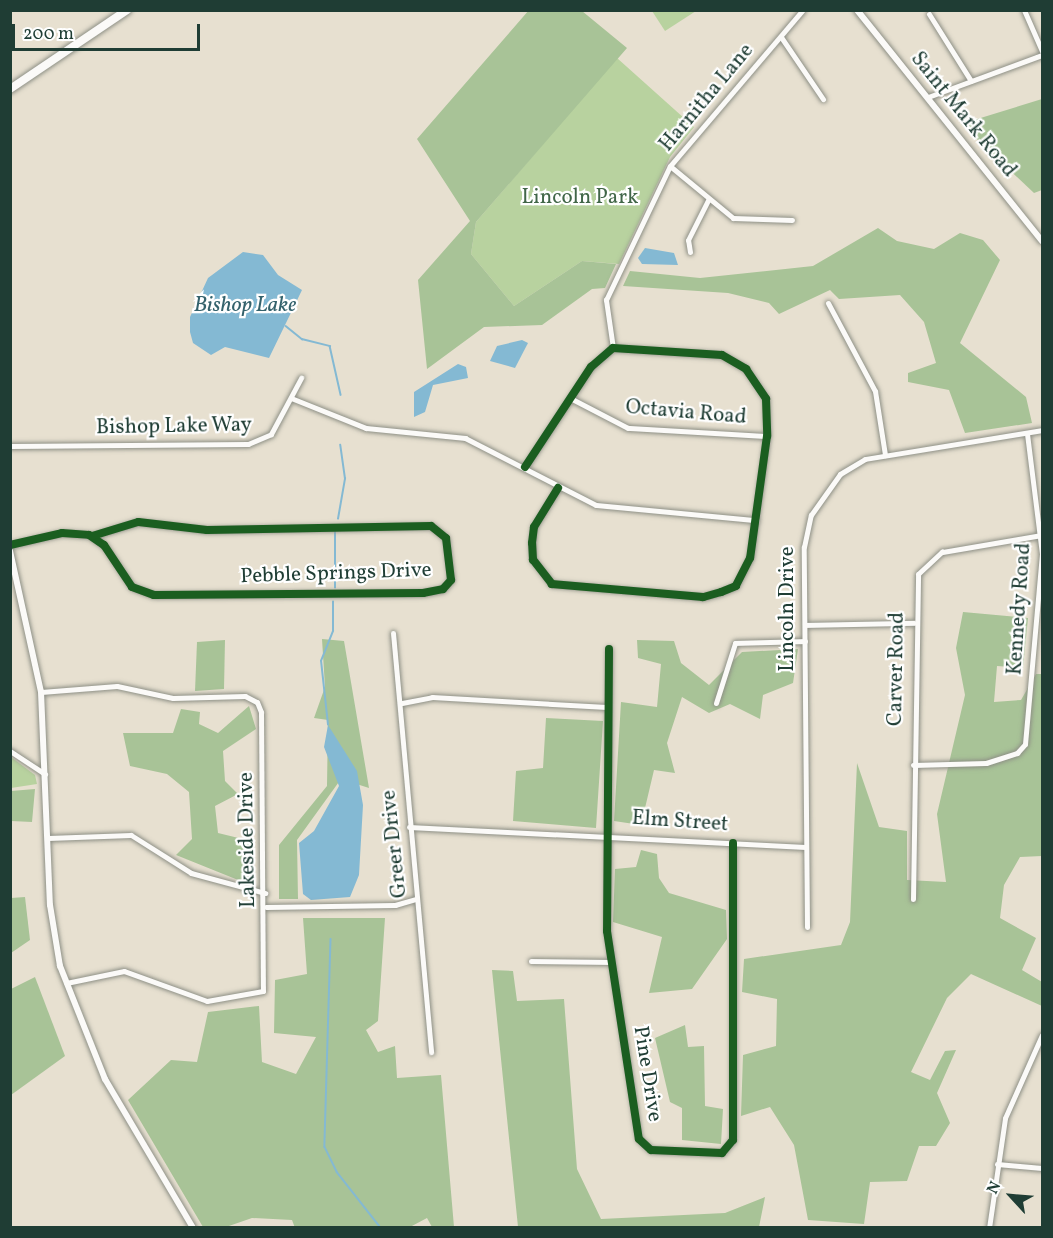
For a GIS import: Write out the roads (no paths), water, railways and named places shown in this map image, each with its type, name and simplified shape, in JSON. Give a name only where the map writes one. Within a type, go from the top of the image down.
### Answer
[{"type":"main road","points":[[10,88],[127,10]]},
{"type":"street","name":"Harnitha Lane","points":[[614,348],[606,300],[670,166],[803,10]]},
{"type":"street","name":"Saint Mark Road","points":[[857,10],[1042,241]]},
{"type":"street","points":[[928,97],[1042,53],[1024,10]]},
{"type":"street","points":[[929,14],[971,81]]},
{"type":"street","points":[[781,37],[824,99]]},
{"type":"street","points":[[670,166],[708,200],[733,218],[792,220]]},
{"type":"street","points":[[690,252],[688,240],[708,200]]},
{"type":"street","points":[[828,303],[873,385],[885,455]]},
{"type":"street","points":[[525,467],[591,367],[614,348],[696,350],[733,360],[758,382],[766,399],[767,436],[756,520],[746,573],[721,592],[703,597],[563,589],[541,572],[532,543],[534,527],[558,488]]},
{"type":"street","name":"Bishop Lake Way","points":[[10,446],[248,444],[272,434],[301,378]]},
{"type":"street","points":[[291,398],[366,428],[465,438],[525,467],[558,488],[613,509],[756,520]]},
{"type":"street","name":"Octavia Road","points":[[572,399],[628,428],[767,436]]},
{"type":"street","name":"Lincoln Drive","points":[[807,927],[804,540],[811,515],[840,474],[885,455],[1042,430]]},
{"type":"street","name":"Kennedy Road","points":[[913,765],[986,763],[1020,751],[1027,733],[1041,536],[1027,433]]},
{"type":"street","name":"Pebble Springs Drive","points":[[10,545],[62,533],[93,536],[138,522],[229,530],[431,526],[446,538],[451,580],[443,589],[423,594],[146,594],[126,581],[93,536]]},
{"type":"street","name":"Carver Road","points":[[913,899],[916,582],[929,559],[946,551],[1041,536]]},
{"type":"street","points":[[10,551],[41,692],[51,918],[66,983],[105,1079],[193,1227]]},
{"type":"street","points":[[805,625],[914,623]]},
{"type":"street","name":"Greer Drive","points":[[393,633],[402,703],[410,827],[431,1052]]},
{"type":"street","points":[[716,703],[735,643],[805,641]]},
{"type":"street","name":"Pine Drive","points":[[609,649],[606,835],[611,962],[640,1142],[651,1150],[725,1152],[733,1140],[733,843]]},
{"type":"street","name":"Lakeside Drive","points":[[41,692],[117,686],[172,699],[255,699],[262,724],[266,984],[258,994],[207,1001],[124,971],[66,983]]},
{"type":"street","points":[[402,703],[432,697],[607,706]]},
{"type":"street","points":[[10,751],[45,774]]},
{"type":"street","name":"Elm Street","points":[[410,827],[606,835],[805,847]]},
{"type":"street","points":[[48,838],[131,835],[191,873],[265,893]]},
{"type":"street","points":[[266,907],[394,905],[416,899]]},
{"type":"street","points":[[531,961],[611,962]]},
{"type":"street","points":[[989,1227],[997,1164],[1009,1105],[1040,1045],[1042,1035]]},
{"type":"street","points":[[997,1164],[1042,1168]]},
{"type":"water","points":[[645,248],[674,253],[678,265],[642,264],[638,258]]},
{"type":"water","name":"Bishop Lake","points":[[243,252],[263,255],[278,275],[302,290],[269,358],[225,347],[211,355],[193,343],[190,332],[190,317],[208,278]]},
{"type":"water","points":[[522,340],[528,343],[515,368],[490,361],[497,346]]},
{"type":"water","points":[[458,364],[466,367],[468,378],[433,385],[425,412],[414,417],[414,392]]},
{"type":"water","points":[[328,725],[357,771],[363,805],[359,875],[350,897],[311,900],[303,894],[299,843],[314,831],[339,786],[324,747]]},
{"type":"waterway","points":[[286,326],[302,339],[330,346],[341,395]]},
{"type":"waterway","points":[[338,519],[345,479],[340,445]]},
{"type":"waterway","points":[[335,532],[335,588]]},
{"type":"waterway","points":[[328,725],[321,661],[333,631],[333,602]]},
{"type":"waterway","points":[[331,939],[325,1147],[337,1172],[381,1228]]},
{"type":"park label","name":"Lincoln Park","points":[[580,198]]}]
